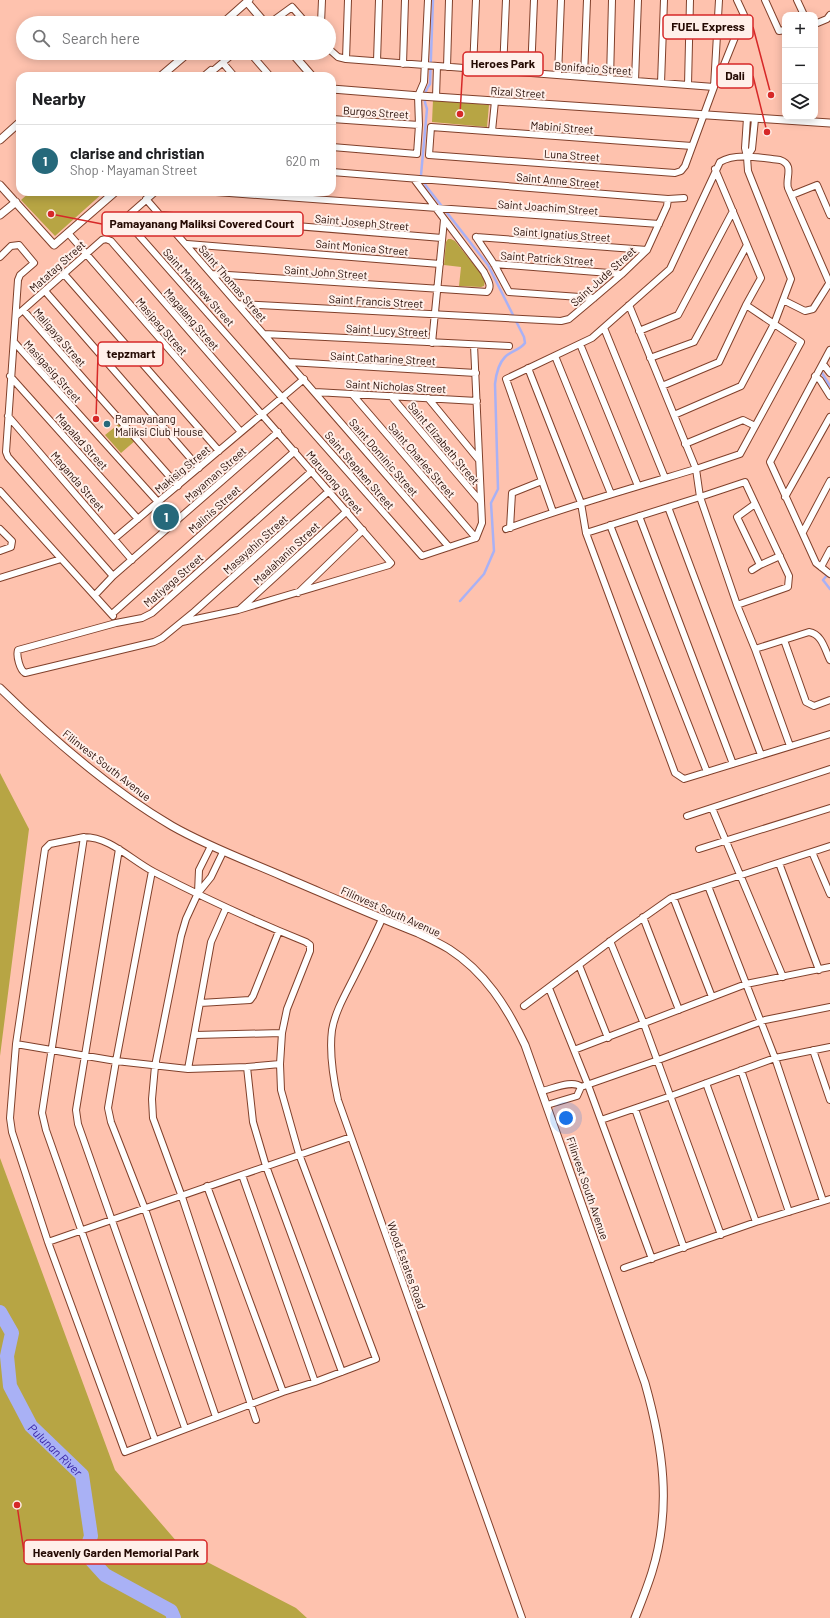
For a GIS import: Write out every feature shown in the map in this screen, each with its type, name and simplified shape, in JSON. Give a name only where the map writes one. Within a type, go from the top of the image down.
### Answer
[{"type":"street","points":[[292,0],[292,8],[299,16]]},
{"type":"street","points":[[321,16],[322,0]]},
{"type":"street","points":[[346,59],[348,0]]},
{"type":"street","points":[[377,61],[379,0]]},
{"type":"street","points":[[402,64],[405,0]]},
{"type":"street","points":[[428,0],[433,97]]},
{"type":"street","points":[[447,67],[449,0]]},
{"type":"street","points":[[473,69],[476,0]]},
{"type":"street","points":[[503,71],[506,0]]},
{"type":"street","points":[[531,73],[534,0]]},
{"type":"street","points":[[558,76],[561,0]]},
{"type":"street","points":[[584,77],[586,0]]},
{"type":"street","points":[[610,80],[612,0]]},
{"type":"street","points":[[635,81],[638,0]]},
{"type":"street","points":[[661,83],[664,0]]},
{"type":"street","points":[[688,85],[690,0]]},
{"type":"street","points":[[714,87],[719,0]]},
{"type":"street","name":"Luna Street","points":[[431,127],[429,155],[675,173],[681,172],[685,166],[703,115],[744,15],[737,0]]},
{"type":"street","points":[[765,0],[779,31],[782,30]]},
{"type":"street","points":[[797,0],[803,12]]},
{"type":"street","points":[[231,16],[248,1],[260,16]]},
{"type":"street","points":[[280,16],[292,8]]},
{"type":"street","points":[[818,23],[827,20],[830,15]]},
{"type":"street","name":"Bonifacio Street","points":[[336,54],[346,59],[402,64],[714,87]]},
{"type":"street","points":[[166,72],[180,60]]},
{"type":"street","points":[[210,72],[226,60]]},
{"type":"street","points":[[256,60],[267,72]]},
{"type":"street","points":[[298,60],[309,72]]},
{"type":"street","points":[[223,63],[231,72]]},
{"type":"street","points":[[336,147],[417,154],[419,96],[432,66]]},
{"type":"street","name":"Rizal Street","points":[[336,89],[830,123]]},
{"type":"street","points":[[492,132],[495,101]]},
{"type":"street","points":[[674,415],[741,386],[774,324],[792,279],[748,171],[748,157],[745,148],[747,118]]},
{"type":"street","name":"Burgos Street","points":[[336,119],[419,126]]},
{"type":"street","points":[[748,157],[752,149],[755,119]]},
{"type":"street","points":[[0,140],[16,126]]},
{"type":"street","name":"Mabini Street","points":[[431,127],[692,146]]},
{"type":"street","points":[[553,512],[506,379],[592,338],[670,269],[715,168],[727,157],[748,157],[784,162],[788,165],[789,170],[787,185],[830,282],[814,309],[805,311],[783,300]]},
{"type":"street","points":[[662,386],[718,362],[746,304],[761,278],[715,168]]},
{"type":"street","name":"Saint Anne Street","points":[[336,172],[668,199],[684,198]]},
{"type":"street","points":[[416,179],[444,220],[432,343]]},
{"type":"street","points":[[0,185],[54,245],[110,196]]},
{"type":"street","points":[[792,195],[816,185],[830,215]]},
{"type":"street","name":"Saint Matthew Street","points":[[150,196],[130,214],[128,223],[282,397]]},
{"type":"street","name":"Saint Joachim Street","points":[[268,196],[659,224]]},
{"type":"street","name":"Saint Jude Street","points":[[515,319],[561,321],[568,319],[622,274],[647,250],[667,206],[668,199]]},
{"type":"street","name":"Saint Thomas Street","points":[[146,200],[187,244],[304,379]]},
{"type":"street","points":[[0,215],[16,202]]},
{"type":"street","points":[[639,331],[678,315],[733,210]]},
{"type":"street","name":"Saint Joseph Street","points":[[161,215],[442,238]]},
{"type":"street","name":"Saint John Street","points":[[212,274],[437,290],[486,292],[490,285],[484,272],[444,220]]},
{"type":"street","name":"Masipag Street","points":[[68,233],[241,432]]},
{"type":"street","name":"Saint Ignatius Street","points":[[494,264],[476,237],[647,250]]},
{"type":"street","name":"Matatag Street","points":[[16,316],[86,253],[106,238]]},
{"type":"street","name":"Magalang Street","points":[[106,238],[111,241],[262,414]]},
{"type":"street","name":"Saint Monica Street","points":[[187,244],[332,254],[440,264]]},
{"type":"street","points":[[650,358],[694,342],[747,244]]},
{"type":"street","points":[[0,257],[11,246],[19,245],[34,263],[20,275],[18,280],[10,376],[6,452],[8,457],[113,576]]},
{"type":"street","points":[[494,264],[509,292],[594,298]]},
{"type":"street","name":"Saint Patrick Street","points":[[494,264],[622,274]]},
{"type":"street","points":[[64,274],[219,451]]},
{"type":"street","points":[[45,291],[198,468]]},
{"type":"street","name":"Saint Francis Street","points":[[238,304],[515,319]]},
{"type":"street","points":[[542,481],[512,493],[508,528],[581,503],[696,469],[740,454],[801,342],[746,304]]},
{"type":"street","points":[[629,305],[696,469],[700,497],[790,746]]},
{"type":"street","name":"Maligaya Street","points":[[23,310],[178,486]]},
{"type":"street","points":[[604,328],[665,478]]},
{"type":"street","name":"Saint Lucy Street","points":[[264,334],[509,346]]},
{"type":"street","name":"Masigasig Street","points":[[14,342],[158,502]]},
{"type":"street","points":[[580,344],[638,486]]},
{"type":"street","points":[[450,547],[476,538],[482,523],[474,345]]},
{"type":"street","points":[[829,573],[816,563],[770,462],[830,350]]},
{"type":"street","points":[[555,356],[610,494]]},
{"type":"street","name":"Saint Catharine Street","points":[[289,362],[476,373]]},
{"type":"street","points":[[823,364],[830,373]]},
{"type":"street","points":[[528,368],[581,503],[586,533],[675,773],[684,779],[830,734]]},
{"type":"street","name":"Mapalad Street","points":[[10,376],[138,519]]},
{"type":"street","points":[[815,376],[820,380],[830,396]]},
{"type":"street","name":"Makisig Street","points":[[114,539],[304,379]]},
{"type":"street","name":"Saint Dominic Street","points":[[304,379],[450,547]]},
{"type":"street","name":"Saint Nicholas Street","points":[[315,392],[477,401]]},
{"type":"street","name":"Saint Charles Street","points":[[352,394],[476,538]]},
{"type":"street","name":"Saint Elizabeth Street","points":[[391,396],[481,502]]},
{"type":"street","name":"Saint Stephen Street","points":[[282,397],[422,556],[450,547]]},
{"type":"street","points":[[428,398],[479,460]]},
{"type":"street","name":"Marunong Street","points":[[262,414],[391,563],[389,565],[297,594]]},
{"type":"street","name":"Maganda Street","points":[[8,416],[132,560]]},
{"type":"street","points":[[785,497],[830,417]]},
{"type":"street","points":[[685,444],[743,420],[755,426]]},
{"type":"street","name":"Mayaman Street","points":[[95,595],[113,576],[278,432]]},
{"type":"street","name":"Malinis Street","points":[[112,614],[295,451]]},
{"type":"street","name":"Matiyaga Street","points":[[18,650],[116,623],[142,618],[152,613],[312,471]]},
{"type":"street","points":[[802,532],[830,481]]},
{"type":"street","points":[[586,533],[745,482],[790,576],[788,587],[738,604]]},
{"type":"street","points":[[0,491],[112,614],[116,623]]},
{"type":"street","name":"Masayahin Street","points":[[18,650],[17,654],[22,671],[26,673],[154,642],[162,638],[195,611],[330,491]]},
{"type":"street","points":[[755,504],[737,517],[760,565]]},
{"type":"street","points":[[668,507],[761,755]]},
{"type":"street","name":"Maalahanin Street","points":[[238,610],[347,511]]},
{"type":"street","points":[[639,516],[733,764]]},
{"type":"street","points":[[610,525],[707,772]]},
{"type":"street","points":[[0,529],[12,541],[12,544],[11,547],[0,551]]},
{"type":"street","points":[[182,622],[238,610],[297,594],[363,530]]},
{"type":"street","points":[[821,567],[830,550]]},
{"type":"street","points":[[752,570],[780,556]]},
{"type":"street","points":[[0,578],[61,559]]},
{"type":"street","points":[[755,649],[809,632],[813,633],[819,638],[830,660]]},
{"type":"street","points":[[784,640],[806,702],[814,706],[830,700]]},
{"type":"street","name":"Filinvest South Avenue","points":[[0,688],[86,765],[128,797],[171,825],[223,852],[418,933],[449,949],[471,966],[492,986],[512,1016],[525,1045],[645,1383],[658,1434],[662,1464],[662,1517],[652,1572],[635,1618]]},
{"type":"street","points":[[687,816],[830,769]]},
{"type":"street","points":[[712,808],[783,977]]},
{"type":"street","points":[[699,849],[830,808]]},
{"type":"street","points":[[84,837],[42,1113],[46,1130],[155,1440]]},
{"type":"street","points":[[84,837],[93,837],[119,849],[152,871],[226,908],[310,945],[310,951],[287,1009],[282,1033],[280,1064],[281,1090],[299,1154],[376,1359],[185,1428],[125,1452],[48,1242],[12,1132],[10,1118],[16,1044],[45,849],[50,844],[84,837]]},
{"type":"street","points":[[198,893],[198,870],[211,846]]},
{"type":"street","points":[[524,1006],[610,941],[673,897],[830,846]]},
{"type":"street","points":[[119,849],[76,1110],[78,1124],[185,1428]]},
{"type":"street","points":[[223,852],[212,877],[198,893],[186,918],[181,936],[155,1066],[152,1099],[153,1118],[182,1197],[256,1420]]},
{"type":"street","points":[[812,852],[830,894]]},
{"type":"street","points":[[778,863],[819,970]]},
{"type":"street","points":[[152,871],[108,1108],[111,1122],[145,1209],[216,1417]]},
{"type":"street","points":[[823,878],[830,876]]},
{"type":"street","points":[[708,886],[761,1021],[823,1201]]},
{"type":"street","points":[[673,897],[712,997]]},
{"type":"street","points":[[188,1069],[212,942],[226,908]]},
{"type":"street","points":[[643,918],[679,1010]]},
{"type":"street","name":"Wood Estates Road","points":[[382,919],[343,999],[332,1030],[331,1054],[333,1079],[338,1100],[522,1618]]},
{"type":"street","points":[[200,1003],[250,1000],[280,931]]},
{"type":"street","points":[[610,941],[644,1024],[721,1235]]},
{"type":"street","points":[[579,965],[608,1038]]},
{"type":"street","points":[[574,1050],[746,984],[830,967]]},
{"type":"street","points":[[549,988],[574,1050],[584,1086],[601,1120],[652,1259]]},
{"type":"street","points":[[547,1106],[577,1096],[584,1086],[761,1021],[830,1007]]},
{"type":"street","points":[[195,1035],[282,1033]]},
{"type":"street","points":[[16,1044],[116,1061],[188,1069],[280,1064]]},
{"type":"street","points":[[601,1120],[670,1097],[774,1058],[830,1047]]},
{"type":"street","points":[[813,1050],[830,1100]]},
{"type":"street","points":[[246,1067],[253,1122],[266,1166],[342,1372]]},
{"type":"street","points":[[741,1070],[789,1212]]},
{"type":"street","points":[[542,1092],[571,1084],[584,1086]]},
{"type":"street","points":[[706,1084],[756,1222]]},
{"type":"street","points":[[635,1109],[684,1248]]},
{"type":"street","points":[[48,1242],[182,1197],[208,1186],[242,1176],[299,1154],[351,1137]]},
{"type":"street","points":[[242,1176],[315,1382]]},
{"type":"street","points":[[208,1186],[283,1392]]},
{"type":"street","points":[[624,1268],[756,1222],[830,1199]]},
{"type":"shaded area","points":[[433,100],[489,105],[487,127],[432,122]]},
{"type":"shaded area","points":[[26,196],[100,196],[55,236],[21,200]]},
{"type":"shaded area","points":[[448,239],[455,241],[483,276],[485,281],[484,286],[459,286],[461,267],[444,265],[446,242]]},
{"type":"shaded area","points":[[120,423],[136,440],[121,453],[105,435]]},
{"type":"shaded area","points":[[0,773],[29,829],[0,1056]]},
{"type":"shaded area","points":[[0,1158],[115,1470],[184,1550],[296,1608],[307,1618],[0,1618]]},
{"type":"waterway","points":[[433,0],[430,84],[426,90],[425,96],[427,109],[421,175],[426,186],[488,265],[524,337],[525,343],[507,355],[503,360],[495,381],[498,489],[491,503],[494,551],[484,574],[460,601]]},
{"type":"waterway","points":[[822,373],[830,386]]},
{"type":"waterway","points":[[828,574],[823,580],[830,589]]},
{"type":"waterway","name":"Pulunan River","points":[[0,1312],[12,1333],[7,1356],[10,1386],[31,1426],[82,1475],[91,1536],[85,1553],[105,1575],[171,1611],[174,1618]]},
{"type":"place","name":"FUEL Express","points":[[771,95]]},
{"type":"place","name":"Heroes Park","points":[[460,114]]},
{"type":"place","name":"Dali","points":[[767,132]]},
{"type":"place","name":"Pamayanang Maliksi Covered Court","points":[[51,214]]},
{"type":"place","name":"tepzmart","points":[[96,419]]},
{"type":"place","name":"Pamayanang Maliksi Club House","points":[[107,424]]},
{"type":"place","name":"clarise and christian","points":[[166,517]]},
{"type":"place","name":"Heavenly Garden Memorial Park","points":[[17,1505]]}]
